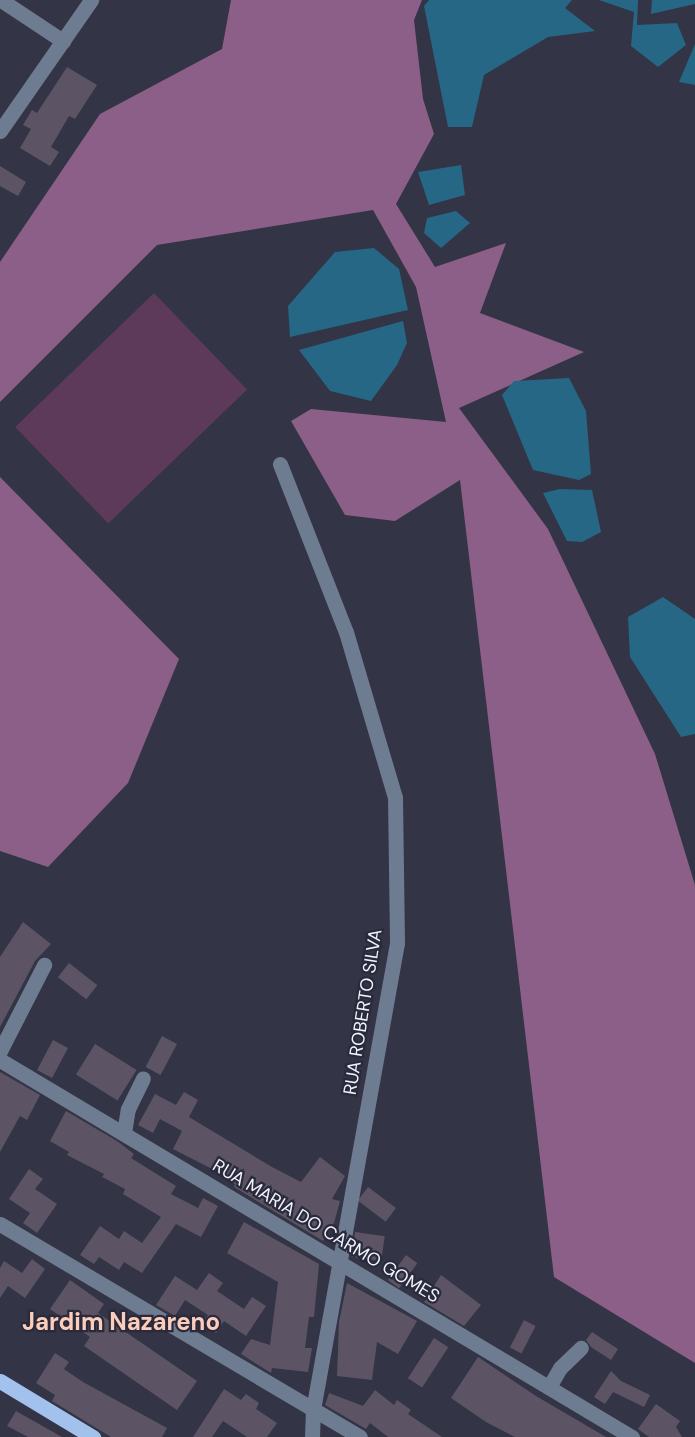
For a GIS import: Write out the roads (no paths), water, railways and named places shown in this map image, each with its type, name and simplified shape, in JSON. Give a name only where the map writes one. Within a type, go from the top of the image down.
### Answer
[{"type":"main road","points":[[0,1382],[93,1437]]},
{"type":"street","points":[[0,131],[91,0]]},
{"type":"street","points":[[4,2],[63,41]]},
{"type":"street","name":"RUA ROBERTO SILVA","points":[[280,464],[346,633],[394,797],[397,943],[313,1409],[312,1437]]},
{"type":"street","points":[[0,1051],[44,965]]},
{"type":"street","name":"RUA MARIA DO CARMO GOMES","points":[[0,1060],[632,1437]]},
{"type":"street","points":[[124,1133],[128,1109],[143,1078]]},
{"type":"street","points":[[0,1224],[360,1437]]},
{"type":"street","points":[[549,1387],[560,1368],[580,1348]]},
{"type":"water","points":[[429,0],[572,0],[565,8],[595,31],[548,37],[484,75],[472,127],[448,127],[424,6]]},
{"type":"water","points":[[599,0],[638,0],[637,25],[677,23],[686,45],[658,67],[631,46],[634,12]]},
{"type":"water","points":[[652,0],[695,0],[695,4],[651,14]]},
{"type":"water","points":[[695,44],[695,85],[679,82]]},
{"type":"water","points":[[461,165],[465,195],[429,205],[418,172]]},
{"type":"water","points":[[456,211],[470,223],[441,248],[424,233],[427,218]]},
{"type":"water","points":[[374,248],[399,269],[408,310],[290,337],[288,306],[335,252]]},
{"type":"water","points":[[403,321],[407,343],[397,365],[371,401],[330,391],[299,350]]},
{"type":"water","points":[[569,378],[586,411],[591,474],[579,480],[533,470],[502,395],[514,381]]},
{"type":"water","points":[[560,489],[592,490],[601,532],[582,542],[567,541],[543,493]]},
{"type":"water","points":[[663,597],[695,619],[695,734],[681,737],[630,657],[628,617]]},
{"type":"district","name":"Jardim Nazareno","points":[[121,1322]]}]
